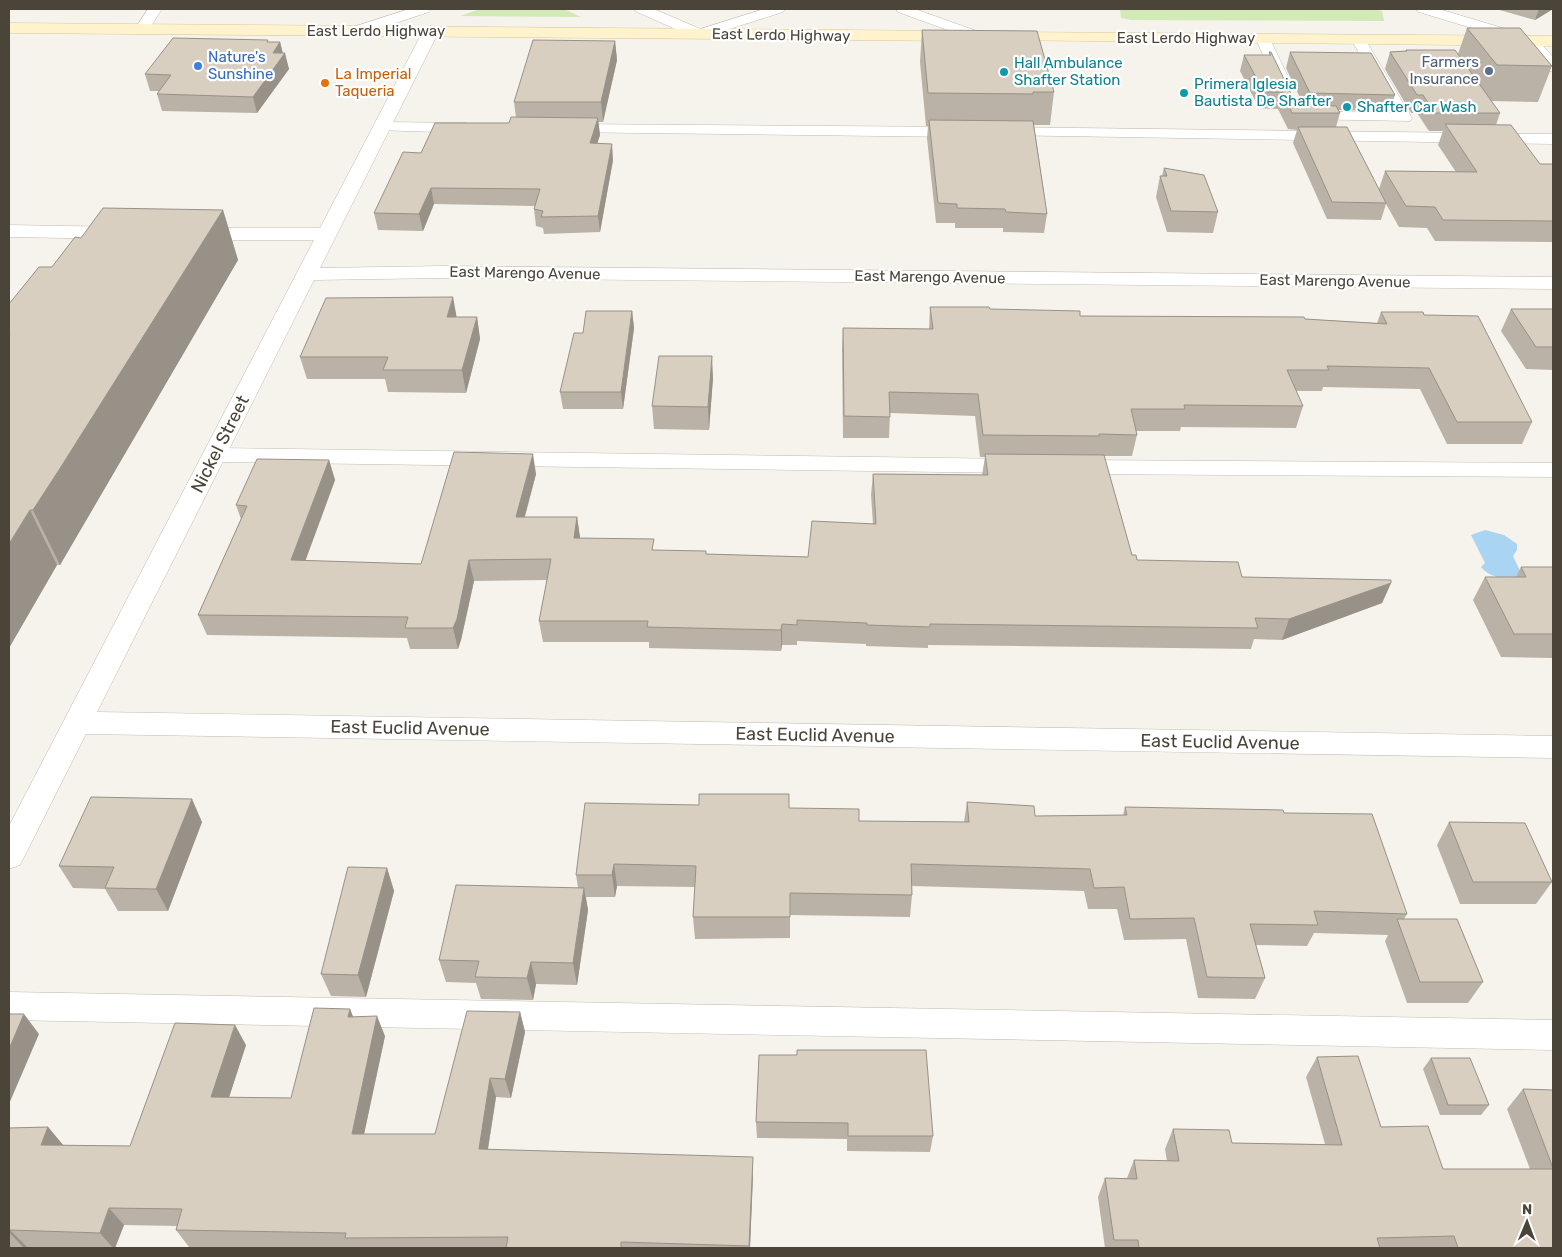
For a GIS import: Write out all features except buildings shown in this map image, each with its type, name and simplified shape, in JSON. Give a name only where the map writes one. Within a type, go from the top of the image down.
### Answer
[{"type":"main road","name":"East Lerdo Highway","points":[[9,28],[1553,41]]},
{"type":"street","points":[[356,31],[422,9]]},
{"type":"street","points":[[642,9],[699,34]]},
{"type":"street","points":[[1429,9],[1530,41],[1553,67]]},
{"type":"street","name":"Nickel Street","points":[[9,856],[432,31]]},
{"type":"street","points":[[9,231],[74,239],[141,233]]},
{"type":"street","points":[[169,234],[328,234]]},
{"type":"street","name":"East Marengo Avenue","points":[[307,274],[443,272],[1553,283]]},
{"type":"street","name":"East Euclid Avenue","points":[[77,723],[1553,747]]},
{"type":"lane","points":[[142,29],[155,9]]},
{"type":"lane","points":[[699,34],[778,9]]},
{"type":"lane","points":[[903,9],[980,37]]},
{"type":"lane","points":[[1263,39],[1298,116],[1404,118],[1358,39]]},
{"type":"lane","points":[[383,127],[482,128]]},
{"type":"lane","points":[[551,129],[1553,139]]},
{"type":"lane","points":[[215,455],[1047,466],[1553,470]]},
{"type":"lane","points":[[9,1006],[1553,1035]]},
{"type":"green space","points":[[480,9],[564,9],[581,17],[460,16]]},
{"type":"green space","points":[[1120,9],[1375,9],[1382,11],[1384,21],[1131,20],[1121,18]]},
{"type":"water","points":[[1485,530],[1504,535],[1517,544],[1517,550],[1513,556],[1524,579],[1495,576],[1481,567],[1485,563],[1471,535]]},
{"type":"place","name":"Nature's Sunshine","points":[[198,66]]},
{"type":"place","name":"Farmers Insurance","points":[[1489,71]]},
{"type":"place","name":"Hall Ambulance Shafter Station","points":[[1004,72]]},
{"type":"place","name":"La Imperial Taqueria","points":[[325,83]]},
{"type":"place","name":"Primera Iglesia Bautista De Shafter","points":[[1184,93]]},
{"type":"place","name":"Shafter Car Wash","points":[[1347,107]]}]
